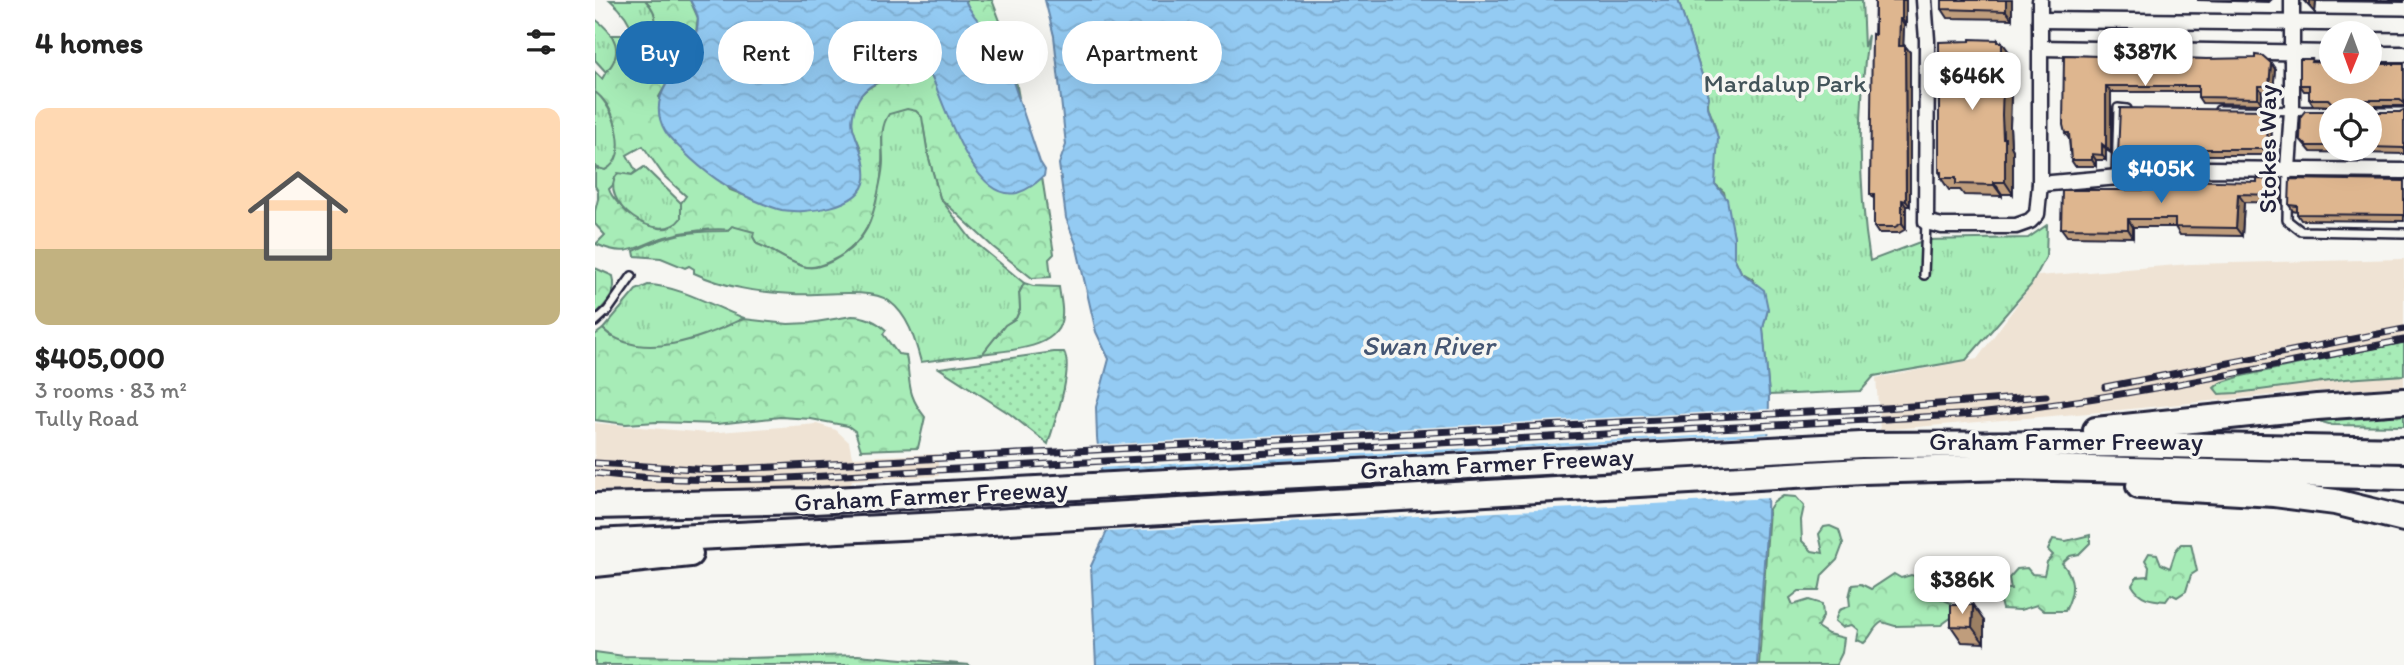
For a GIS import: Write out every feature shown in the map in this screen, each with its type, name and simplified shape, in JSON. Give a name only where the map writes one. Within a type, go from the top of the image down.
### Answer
[{"type":"highway","points":[[1861,445],[2112,429],[2317,407],[2404,401]]},
{"type":"highway","name":"Graham Farmer Freeway","points":[[595,506],[740,504],[939,495],[1861,445],[2114,444],[2404,450]]},
{"type":"highway","name":"Graham Farmer Freeway","points":[[595,542],[941,525],[1862,471],[2011,467],[2404,477]]},
{"type":"highway","points":[[1862,471],[2274,494],[2335,502],[2404,519]]},
{"type":"highway","points":[[595,564],[941,525]]},
{"type":"street","points":[[1924,0],[1927,54],[1926,222],[1942,226],[2016,226],[2030,221],[2037,214],[2040,184],[2040,0]]},
{"type":"street","name":"Stokes Way","points":[[2288,169],[2292,110],[2292,0]]},
{"type":"street","points":[[2040,20],[2404,24]]},
{"type":"street","points":[[2040,48],[2319,53]]},
{"type":"street","points":[[2382,54],[2404,54]]},
{"type":"street","points":[[2040,184],[2209,169],[2404,171]]},
{"type":"lane","points":[[2116,179],[2118,108],[2131,109]]},
{"type":"lane","points":[[2211,110],[2319,111]]},
{"type":"lane","points":[[2382,112],[2404,112]]},
{"type":"lane","name":"Stokes Way","points":[[2288,169],[2287,220],[2301,231],[2404,233]]},
{"type":"lane","points":[[1924,275],[1926,222]]},
{"type":"lane","points":[[595,322],[632,276]]},
{"type":"shaded area","points":[[2404,259],[2404,386],[2292,393],[1880,430],[1876,378],[1977,359],[2038,276],[2190,264]]},
{"type":"shaded area","points":[[595,423],[707,433],[817,424],[836,430],[849,442],[852,457],[937,454],[939,476],[852,480],[851,485],[802,486],[782,490],[652,493],[595,490]]},
{"type":"green space","points":[[610,0],[645,0],[654,12],[655,21],[628,21]]},
{"type":"green space","points":[[645,0],[690,0],[698,18],[698,21],[646,21],[650,5]]},
{"type":"green space","points":[[965,0],[992,0],[1000,21],[976,21]]},
{"type":"green space","name":"Mardalup Park","points":[[1678,0],[1862,0],[1864,47],[1868,35],[1862,91],[1861,176],[1870,261],[1925,240],[2028,238],[2047,225],[2046,257],[2031,285],[1966,360],[1874,376],[1861,391],[1769,395],[1763,328],[1768,309],[1753,279],[1741,272],[1734,257],[1734,237],[1724,192],[1715,184],[1717,138],[1708,108],[1709,97]]},
{"type":"green space","points":[[595,19],[608,30],[616,50],[612,65],[606,72],[595,60]]},
{"type":"green space","points":[[611,35],[616,35],[616,84],[666,84],[659,97],[730,190],[783,210],[861,149],[852,123],[853,109],[866,90],[875,84],[939,84],[1042,177],[1054,254],[1049,259],[1051,277],[1032,278],[993,247],[940,198],[923,125],[882,136],[880,189],[869,223],[860,238],[848,250],[823,264],[801,266],[757,244],[753,237],[732,230],[681,233],[625,251],[596,244],[605,235],[595,224],[598,191],[595,186],[595,167],[598,169],[616,157],[618,139],[612,113],[595,92],[595,72],[602,79],[614,58],[615,48]],"holes":[[[643,146],[664,176],[686,196],[681,203],[681,218],[667,228],[660,228],[633,216],[617,202],[609,189],[625,173],[632,175],[636,171],[627,155]]]},
{"type":"green space","points":[[595,92],[614,119],[619,143],[613,163],[605,170],[595,167]]},
{"type":"green space","points":[[907,109],[916,111],[922,117],[928,155],[940,198],[971,239],[1024,283],[1019,293],[1020,309],[1016,318],[1005,325],[982,354],[921,362],[914,337],[902,314],[889,301],[880,297],[857,293],[780,293],[730,286],[694,273],[694,269],[689,266],[685,268],[661,258],[635,256],[634,251],[668,237],[727,231],[732,226],[754,232],[753,237],[757,244],[800,265],[815,267],[833,261],[850,249],[867,228],[882,173],[884,125],[889,114]]},
{"type":"green space","points":[[644,167],[681,203],[681,218],[671,226],[659,228],[646,224],[633,217],[615,196],[613,184],[618,173],[632,175]]},
{"type":"green space","points":[[595,268],[613,276],[614,288],[610,298],[595,315]]},
{"type":"green space","points":[[1024,283],[1059,287],[1062,312],[1059,327],[1043,342],[982,354],[1005,325],[1016,318],[1020,309],[1019,293]]},
{"type":"green space","points":[[648,285],[685,293],[744,318],[692,339],[654,346],[636,345],[618,339],[603,329],[636,290]]},
{"type":"green space","points":[[852,316],[866,318],[878,324],[886,330],[883,334],[898,354],[906,355],[912,394],[925,417],[918,448],[861,450],[855,431],[848,426],[811,419],[780,417],[717,424],[626,424],[595,420],[595,335],[603,329],[612,337],[744,319],[788,324]]},
{"type":"green space","points":[[2404,342],[2404,375],[2345,379],[2237,393],[2219,394],[2214,388],[2220,383],[2242,376]]},
{"type":"green space","points":[[1064,352],[1067,371],[1048,444],[1010,414],[939,368]]},
{"type":"green space","points":[[2404,407],[2404,426],[2332,425],[2315,420],[2321,416]]},
{"type":"green space","points":[[1783,496],[1796,497],[1804,506],[1801,520],[1802,541],[1812,551],[1823,553],[1819,534],[1824,527],[1830,526],[1839,530],[1843,544],[1837,560],[1822,575],[1819,591],[1799,591],[1790,598],[1793,605],[1809,600],[1822,604],[1823,616],[1817,627],[1828,634],[1844,638],[1842,653],[1836,665],[1759,665],[1769,509]]},
{"type":"green space","points":[[2090,535],[2090,543],[2079,554],[2070,556],[2062,563],[2070,575],[2072,586],[2065,611],[2044,611],[2037,605],[2020,610],[2002,609],[1999,598],[2004,589],[2011,589],[2009,578],[2017,569],[2027,568],[2032,574],[2044,575],[2047,562],[2053,555],[2048,550],[2053,539],[2066,541]]},
{"type":"green space","points":[[2181,544],[2191,544],[2197,571],[2191,575],[2186,591],[2177,597],[2171,594],[2166,601],[2142,596],[2132,585],[2137,577],[2148,576],[2149,567],[2145,560],[2149,553],[2157,554],[2161,564],[2170,568]]},
{"type":"green space","points":[[1894,574],[1901,578],[1911,575],[1918,577],[1923,591],[1951,603],[1952,617],[1941,625],[1895,626],[1882,622],[1864,643],[1856,640],[1858,630],[1852,625],[1842,627],[1835,621],[1839,610],[1850,606],[1852,585],[1861,584],[1871,589]]},
{"type":"green space","points":[[595,652],[624,656],[745,658],[858,655],[970,665],[595,665]]},
{"type":"water","points":[[690,0],[965,0],[979,21],[956,21],[956,84],[1014,84],[1045,170],[1044,176],[1017,193],[1002,192],[987,183],[963,150],[935,84],[942,84],[942,21],[828,21],[828,84],[874,84],[860,97],[852,122],[865,172],[861,189],[843,203],[804,211],[774,208],[742,195],[715,178],[673,141],[665,131],[659,115],[666,84],[704,84],[704,21],[698,21]]},
{"type":"water","name":"Swan River","points":[[1045,0],[1678,0],[1709,97],[1707,104],[1718,138],[1715,184],[1727,199],[1734,237],[1734,257],[1741,272],[1764,290],[1768,309],[1763,328],[1769,395],[1767,518],[1757,665],[1096,665],[1091,566],[1108,529],[1096,407],[1109,359],[1096,332],[1076,244],[1066,218],[1059,164],[1066,145],[1054,36]]},
{"type":"pier","points":[[1772,409],[1772,432],[1097,468],[1094,445]]},
{"type":"pier","points":[[1772,434],[1771,498],[1103,532],[1097,471]]},
{"type":"building","points":[[1875,0],[1902,0],[1899,46],[1905,46],[1906,201],[1902,200],[1902,223],[1895,227],[1874,227],[1874,194],[1870,194],[1872,34],[1875,35]]},
{"type":"building","points":[[1942,0],[2006,0],[2006,11],[1942,9]]},
{"type":"building","points":[[1998,40],[2002,42],[2004,52],[2002,115],[2005,182],[1994,182],[1994,185],[1956,184],[1956,178],[1941,178],[1939,172],[1939,42]]},
{"type":"building","points":[[2064,55],[2206,59],[2263,56],[2271,63],[2269,86],[2258,86],[2258,98],[2198,97],[2198,86],[2106,86],[2106,147],[2102,144],[2102,155],[2092,154],[2092,160],[2071,160],[2069,133],[2065,133],[2063,125]]},
{"type":"building","points":[[2300,59],[2312,59],[2311,62],[2319,62],[2319,84],[2382,84],[2382,64],[2404,64],[2404,103],[2382,98],[2309,99],[2309,85],[2300,85]]},
{"type":"building","points":[[2120,108],[2268,110],[2267,149],[2152,149],[2118,155]]},
{"type":"building","points":[[2404,110],[2404,148],[2382,147],[2382,112]]},
{"type":"building","points":[[2305,111],[2319,111],[2319,146],[2307,146],[2300,139],[2301,116]]},
{"type":"building","points":[[2257,179],[2276,180],[2276,195],[2238,194],[2236,228],[2175,227],[2175,219],[2128,219],[2128,229],[2061,228],[2062,190],[2158,190],[2175,188],[2175,182],[2179,180],[2257,182]]},
{"type":"building","points":[[2290,179],[2404,181],[2404,215],[2297,214],[2297,206],[2289,205]]},
{"type":"building","points":[[1951,605],[1973,605],[1972,627],[1951,626]]},
{"type":"railway","points":[[2105,387],[2404,329]]},
{"type":"railway","points":[[595,473],[682,479],[769,479],[1978,414],[2139,391],[2404,340]]},
{"type":"railway","points":[[595,463],[712,470],[1885,408],[2046,396]]}]
